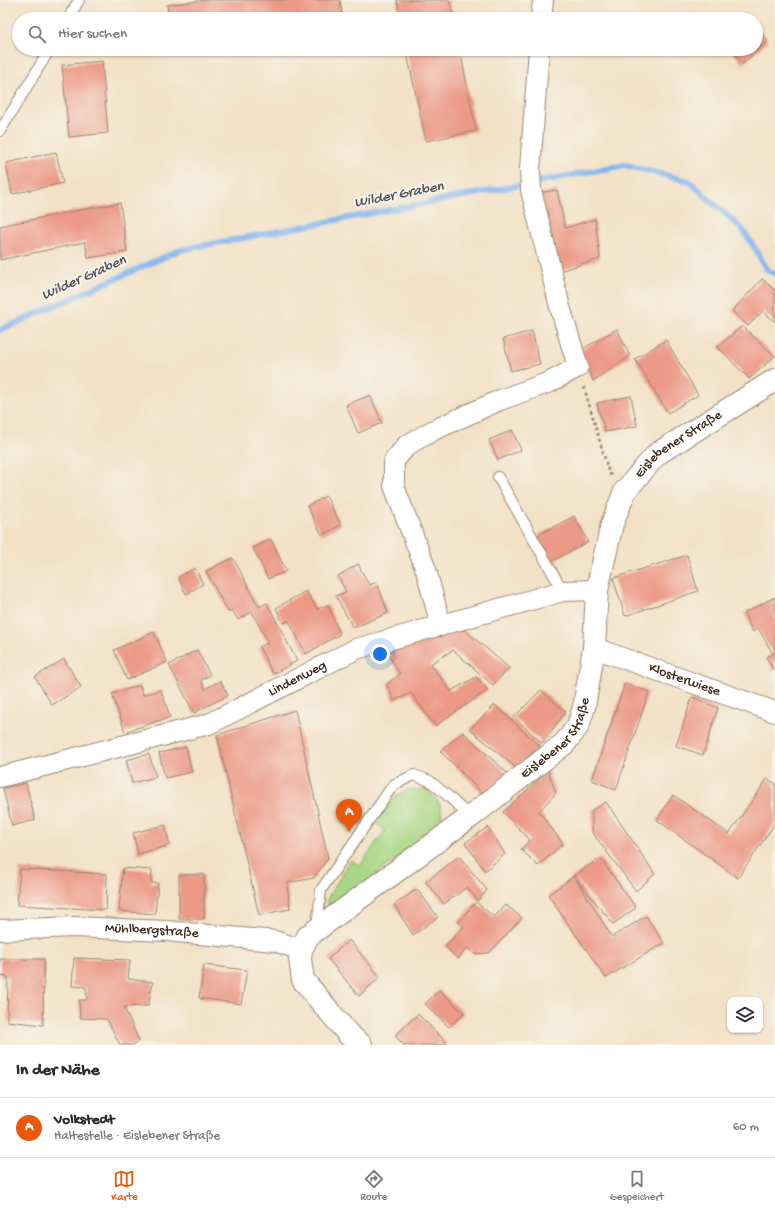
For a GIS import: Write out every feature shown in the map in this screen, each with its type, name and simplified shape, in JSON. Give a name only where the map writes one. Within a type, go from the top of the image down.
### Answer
[{"type":"main road","name":"Eislebener Straße","points":[[361,1045],[349,1035],[303,980],[300,959],[308,936],[470,817],[565,743],[578,726],[584,707],[594,648],[597,590],[612,524],[625,491],[657,454],[775,380]]},
{"type":"street","points":[[542,12],[543,0]]},
{"type":"street","points":[[441,626],[426,570],[394,486],[394,461],[407,445],[434,430],[500,400],[550,382],[578,367],[560,307],[531,190],[530,169],[538,56]]},
{"type":"street","name":"Lindenweg","points":[[0,777],[209,724],[356,649],[563,591],[597,590]]},
{"type":"street","name":"Klosterwiese","points":[[594,648],[775,712]]},
{"type":"street","name":"Mühlbergstraße","points":[[0,930],[74,926],[166,931],[275,941],[302,950]]},
{"type":"lane","points":[[72,12],[79,0]]},
{"type":"lane","points":[[0,131],[46,56]]},
{"type":"lane","points":[[498,478],[563,591]]},
{"type":"lane","points":[[316,929],[321,890],[393,785],[414,775],[430,781],[470,817]]},
{"type":"path","points":[[578,367],[609,473],[625,491]]},
{"type":"green space","points":[[425,789],[434,797],[441,808],[441,825],[333,907],[328,904],[327,899],[351,860],[360,866],[385,830],[376,823],[394,797],[407,790]]},
{"type":"building","points":[[205,0],[340,0],[342,12],[168,12],[167,5]]},
{"type":"building","points":[[397,0],[449,0],[452,12],[399,12]]},
{"type":"building","points":[[763,35],[768,41],[763,46]]},
{"type":"building","points":[[408,56],[461,56],[476,131],[426,141]]},
{"type":"building","points":[[736,56],[752,56],[743,64]]},
{"type":"building","points":[[102,61],[108,133],[69,137],[62,65]]},
{"type":"building","points":[[56,152],[63,183],[12,194],[6,163]]},
{"type":"building","points":[[557,190],[565,228],[595,219],[600,259],[559,271],[538,193]]},
{"type":"building","points":[[120,203],[127,252],[88,258],[85,242],[0,260],[0,226]]},
{"type":"building","points":[[762,279],[775,290],[775,322],[763,311],[748,326],[732,311]]},
{"type":"building","points":[[742,326],[775,356],[749,379],[718,347]]},
{"type":"building","points":[[617,329],[630,356],[593,381],[581,350]]},
{"type":"building","points":[[532,331],[540,364],[511,371],[503,339]]},
{"type":"building","points":[[666,340],[698,395],[668,413],[635,359]]},
{"type":"building","points":[[370,395],[382,423],[358,433],[346,405]]},
{"type":"building","points":[[631,396],[637,426],[605,432],[597,403]]},
{"type":"building","points":[[512,430],[521,450],[498,460],[489,440]]},
{"type":"building","points":[[326,496],[341,525],[322,535],[307,506]]},
{"type":"building","points":[[574,516],[588,542],[552,561],[538,535]]},
{"type":"building","points":[[271,539],[286,571],[268,579],[253,548]]},
{"type":"building","points":[[687,555],[698,591],[625,616],[613,578]]},
{"type":"building","points":[[233,558],[259,607],[267,603],[297,661],[273,674],[259,647],[268,643],[252,612],[238,620],[232,610],[228,612],[206,571]]},
{"type":"building","points":[[358,564],[369,585],[377,582],[388,613],[353,628],[336,596],[346,592],[338,576]]},
{"type":"building","points":[[195,568],[203,584],[186,594],[178,577]]},
{"type":"building","points":[[306,591],[317,609],[328,605],[340,634],[306,654],[289,621],[283,623],[276,608]]},
{"type":"building","points":[[775,597],[775,669],[773,670],[766,657],[773,654],[758,628],[753,632],[744,613]]},
{"type":"building","points":[[465,630],[509,668],[493,685],[453,650],[430,664],[451,691],[476,677],[488,690],[435,726],[411,693],[394,701],[387,684],[400,674],[387,653],[428,634]]},
{"type":"building","points":[[154,632],[167,662],[127,680],[114,650]]},
{"type":"building","points":[[197,650],[210,675],[201,680],[205,689],[220,681],[228,695],[194,713],[169,665]]},
{"type":"building","points":[[64,659],[81,687],[52,705],[35,677]]},
{"type":"building","points":[[625,683],[649,692],[616,790],[592,780]]},
{"type":"building","points":[[140,685],[143,695],[161,690],[170,717],[125,732],[112,694]]},
{"type":"building","points":[[541,690],[566,712],[542,743],[514,717]]},
{"type":"building","points":[[692,697],[718,708],[703,755],[676,746]]},
{"type":"building","points":[[495,705],[540,746],[516,768],[470,729]]},
{"type":"building","points":[[295,710],[328,858],[314,878],[287,883],[290,909],[259,915],[217,735]]},
{"type":"building","points":[[463,732],[508,774],[484,795],[440,751]]},
{"type":"building","points":[[186,747],[192,772],[165,778],[159,753]]},
{"type":"building","points":[[149,754],[156,777],[132,783],[126,760]]},
{"type":"building","points":[[548,771],[556,793],[539,811],[563,844],[538,866],[521,849],[530,840],[503,812]]},
{"type":"building","points":[[767,779],[775,783],[775,823],[738,878],[657,820],[673,795],[729,834]]},
{"type":"building","points":[[26,783],[35,820],[12,826],[3,788]]},
{"type":"building","points":[[606,802],[655,874],[636,891],[592,832],[592,810]]},
{"type":"building","points":[[165,825],[170,845],[138,854],[133,833]]},
{"type":"building","points":[[488,827],[505,854],[485,871],[465,843]]},
{"type":"building","points":[[459,856],[487,890],[478,901],[467,887],[444,904],[426,882]]},
{"type":"building","points":[[600,858],[636,908],[613,924],[574,876]]},
{"type":"building","points":[[123,868],[152,870],[151,883],[158,883],[155,914],[119,911]]},
{"type":"building","points":[[20,869],[107,874],[106,910],[17,905]]},
{"type":"building","points":[[204,874],[204,919],[179,919],[179,875]]},
{"type":"building","points":[[574,876],[612,937],[646,916],[664,943],[606,978],[548,895]]},
{"type":"building","points":[[417,889],[438,917],[413,935],[394,905]]},
{"type":"building","points":[[476,902],[494,917],[506,905],[522,918],[489,953],[475,954],[467,948],[458,959],[445,946],[464,927],[458,922]]},
{"type":"building","points":[[349,940],[380,977],[359,996],[328,959]]},
{"type":"building","points":[[74,958],[130,960],[128,979],[153,982],[148,1006],[124,1007],[139,1041],[133,1045],[120,1045],[107,1019],[80,1018],[79,1000],[87,1000],[86,987],[72,986]]},
{"type":"building","points":[[0,959],[44,959],[43,1025],[7,1021],[8,977],[0,976]]},
{"type":"building","points":[[204,965],[247,970],[241,1004],[199,998]]},
{"type":"building","points":[[439,990],[464,1013],[449,1027],[425,1004]]},
{"type":"building","points":[[418,1014],[447,1043],[445,1045],[404,1045],[395,1036]]},
{"type":"waterway","name":"Wilder Graben","points":[[0,330],[180,250],[625,165],[689,181],[743,230],[766,269],[775,274]]},
{"type":"place","name":"Volkstedt","points":[[349,832]]}]
